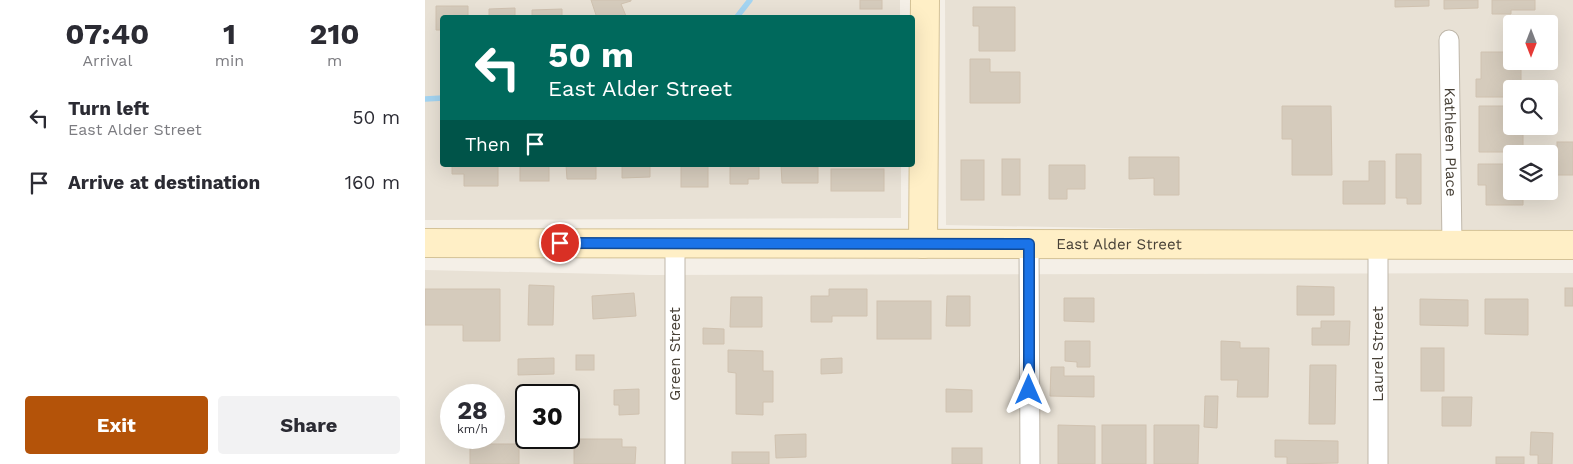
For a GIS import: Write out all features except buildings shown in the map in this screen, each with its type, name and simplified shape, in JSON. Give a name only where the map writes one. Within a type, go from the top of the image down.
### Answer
[{"type":"main road","points":[[923,244],[925,0]]},
{"type":"main road","name":"East Alder Street","points":[[425,243],[1573,245]]},
{"type":"street","name":"Kathleen Place","points":[[1449,40],[1452,244]]},
{"type":"street","name":"Green Street","points":[[675,244],[675,464]]},
{"type":"street","points":[[1029,244],[1030,464]]},
{"type":"street","name":"Laurel Street","points":[[1378,464],[1379,244]]},
{"type":"shaded area","points":[[425,0],[900,0],[900,15],[440,15],[440,167],[901,167],[901,218],[425,220]]},
{"type":"shaded area","points":[[945,0],[1573,0],[1573,237],[946,225]]},
{"type":"shaded area","points":[[425,270],[650,275],[1573,273],[1573,464],[425,464]]},
{"type":"waterway","points":[[738,15],[750,0]]},
{"type":"waterway","points":[[425,99],[440,98]]},
{"type":"route","points":[[560,243],[1029,244],[1029,390]]}]
